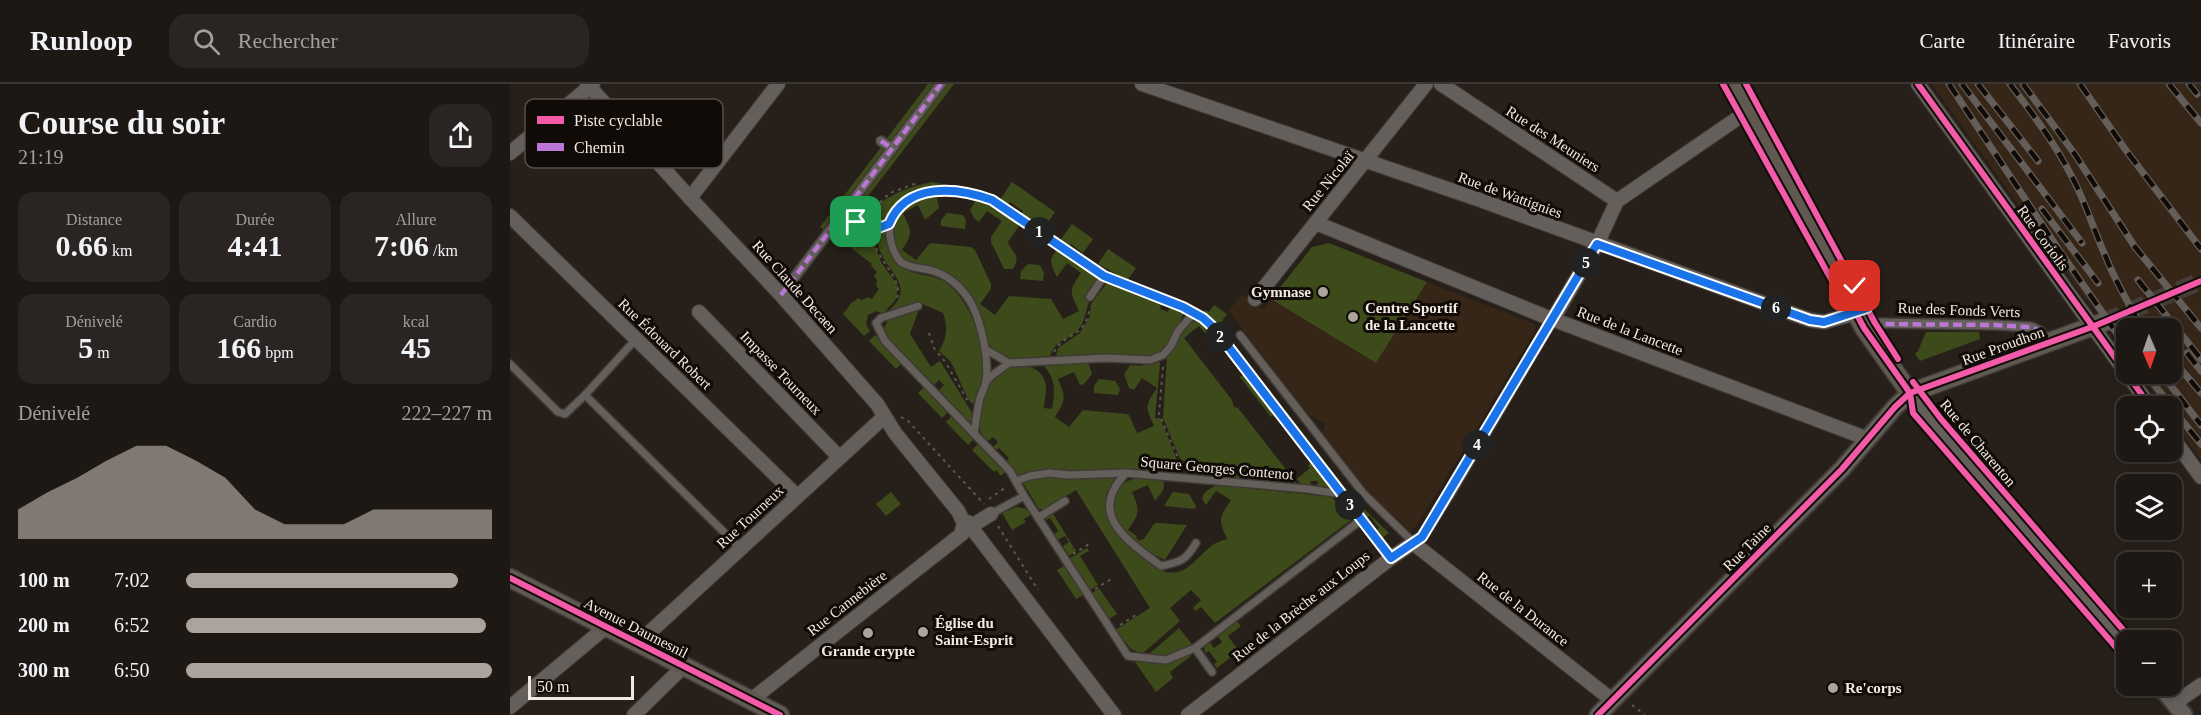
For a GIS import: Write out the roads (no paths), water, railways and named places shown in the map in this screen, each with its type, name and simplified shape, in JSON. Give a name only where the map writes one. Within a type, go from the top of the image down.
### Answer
[{"type":"main road","name":"Rue de Charenton","points":[[1736,84],[1850,290],[1860,321],[1910,393]]},
{"type":"main road","name":"Rue Proudhon","points":[[1910,393],[2098,325]]},
{"type":"main road","name":"Avenue Daumesnil","points":[[510,578],[780,715]]},
{"type":"street","points":[[723,155],[778,84]]},
{"type":"street","points":[[781,295],[941,84]]},
{"type":"street","name":"Rue de Wattignies","points":[[1142,84],[1810,320],[1860,321]]},
{"type":"street","name":"Rue Nicolaï","points":[[1255,299],[1426,84]]},
{"type":"street","name":"Rue des Meuniers","points":[[1441,84],[1617,201]]},
{"type":"street","name":"Rue Coriolis","points":[[1918,84],[2098,325],[2144,396]]},
{"type":"street","points":[[574,99],[590,85]]},
{"type":"street","name":"Rue Claude Decaen","points":[[590,85],[602,99]]},
{"type":"street","points":[[1617,201],[1751,109]]},
{"type":"street","points":[[510,153],[525,140]]},
{"type":"street","points":[[881,141],[892,148]]},
{"type":"street","name":"Rue Claude Decaen","points":[[663,168],[781,295],[877,404],[884,417],[1114,715]]},
{"type":"street","points":[[690,198],[713,168]]},
{"type":"street","name":"Rue de la Brèche aux Loups","points":[[1188,715],[1391,558],[1422,537],[1451,492],[1543,333],[1553,320],[1597,244],[1617,201]]},
{"type":"street","name":"Rue Édouard Robert","points":[[510,216],[797,496]]},
{"type":"street","name":"Rue de la Lancette","points":[[1316,223],[1553,320],[1868,439]]},
{"type":"street","name":"Impasse Tourneux","points":[[699,312],[839,457]]},
{"type":"street","name":"Rue des Fonds Verts","points":[[1860,321],[2031,327],[2040,331],[2046,344]]},
{"type":"street","name":"Rue Taine","points":[[1598,715],[1842,469],[1894,407],[1910,393]]},
{"type":"street","name":"Rue de Charenton","points":[[1910,393],[2116,634]]},
{"type":"street","name":"Rue Tourneux","points":[[638,643],[884,417]]},
{"type":"street","points":[[2182,451],[2201,477]]},
{"type":"street","name":"Rue Cannebière","points":[[751,700],[969,528],[991,514]]},
{"type":"street","name":"Rue de la Durance","points":[[1413,543],[1612,700]]},
{"type":"street","points":[[510,707],[606,627]]},
{"type":"street","points":[[634,715],[684,666]]},
{"type":"street","points":[[2168,696],[2179,709],[2201,685]]},
{"type":"lane","name":"Square Georges Contenot","points":[[985,349],[976,316],[965,293],[952,281],[936,272],[913,268],[902,262],[894,253],[889,224],[894,212],[913,196],[933,190],[976,194],[992,200],[1104,276],[1183,307],[1203,318],[1214,328],[1391,558]]},
{"type":"lane","points":[[1091,297],[1104,276]]},
{"type":"lane","points":[[918,306],[885,316],[876,323],[885,341],[1010,471],[1128,656],[1166,660],[1195,648],[1361,520]]},
{"type":"lane","points":[[986,382],[1009,363],[1104,358],[1150,360],[1163,355],[1171,346],[1182,325],[1192,314]]},
{"type":"lane","points":[[1240,335],[1363,493],[1413,543]]},
{"type":"lane","points":[[510,364],[558,412],[565,414],[636,339]]},
{"type":"lane","points":[[985,349],[1009,363]]},
{"type":"lane","points":[[974,434],[986,382],[985,349]]},
{"type":"lane","points":[[585,395],[740,548]]},
{"type":"lane","name":"Square Georges Contenot","points":[[1016,481],[1049,472],[1069,475],[1126,473],[1341,494]]},
{"type":"lane","name":"Square Georges Contenot","points":[[1126,473],[1114,485],[1109,498],[1110,512],[1128,541],[1161,566],[1177,563],[1188,556],[1196,543]]},
{"type":"lane","points":[[991,514],[1024,496]]},
{"type":"lane","points":[[1039,517],[1065,501]]},
{"type":"lane","points":[[1195,648],[1212,672]]},
{"type":"tunnel","points":[[2104,322],[2201,281]]},
{"type":"railway","points":[[1949,84],[2116,332]]},
{"type":"railway","points":[[1962,84],[2082,243]]},
{"type":"railway","points":[[1978,84],[2038,161]]},
{"type":"railway","points":[[2010,84],[2050,139],[2071,175],[2113,274],[2136,318]]},
{"type":"railway","points":[[2023,84],[2074,153],[2135,247],[2201,328]]},
{"type":"railway","points":[[2080,84],[2125,149],[2201,249]]},
{"type":"railway","points":[[2169,84],[2201,123]]},
{"type":"railway","points":[[2189,84],[2197,94]]},
{"type":"railway","points":[[2042,209],[2098,283]]},
{"type":"railway","points":[[2138,280],[2201,359]]},
{"type":"railway","points":[[2187,353],[2201,371]]},
{"type":"railway","points":[[2182,371],[2201,393]]},
{"type":"railway","points":[[2154,384],[2163,396]]},
{"type":"railway","points":[[2170,384],[2201,425]]},
{"type":"railway","points":[[2182,420],[2201,444]]},
{"type":"place","name":"Gymnase","points":[[1323,292]]},
{"type":"place","name":"Centre Sportif de la Lancette","points":[[1353,317]]},
{"type":"place","name":"Église du Saint-Esprit","points":[[923,632]]},
{"type":"place","name":"Grande crypte","points":[[868,633]]},
{"type":"place","name":"Re'corps","points":[[1833,688]]}]
